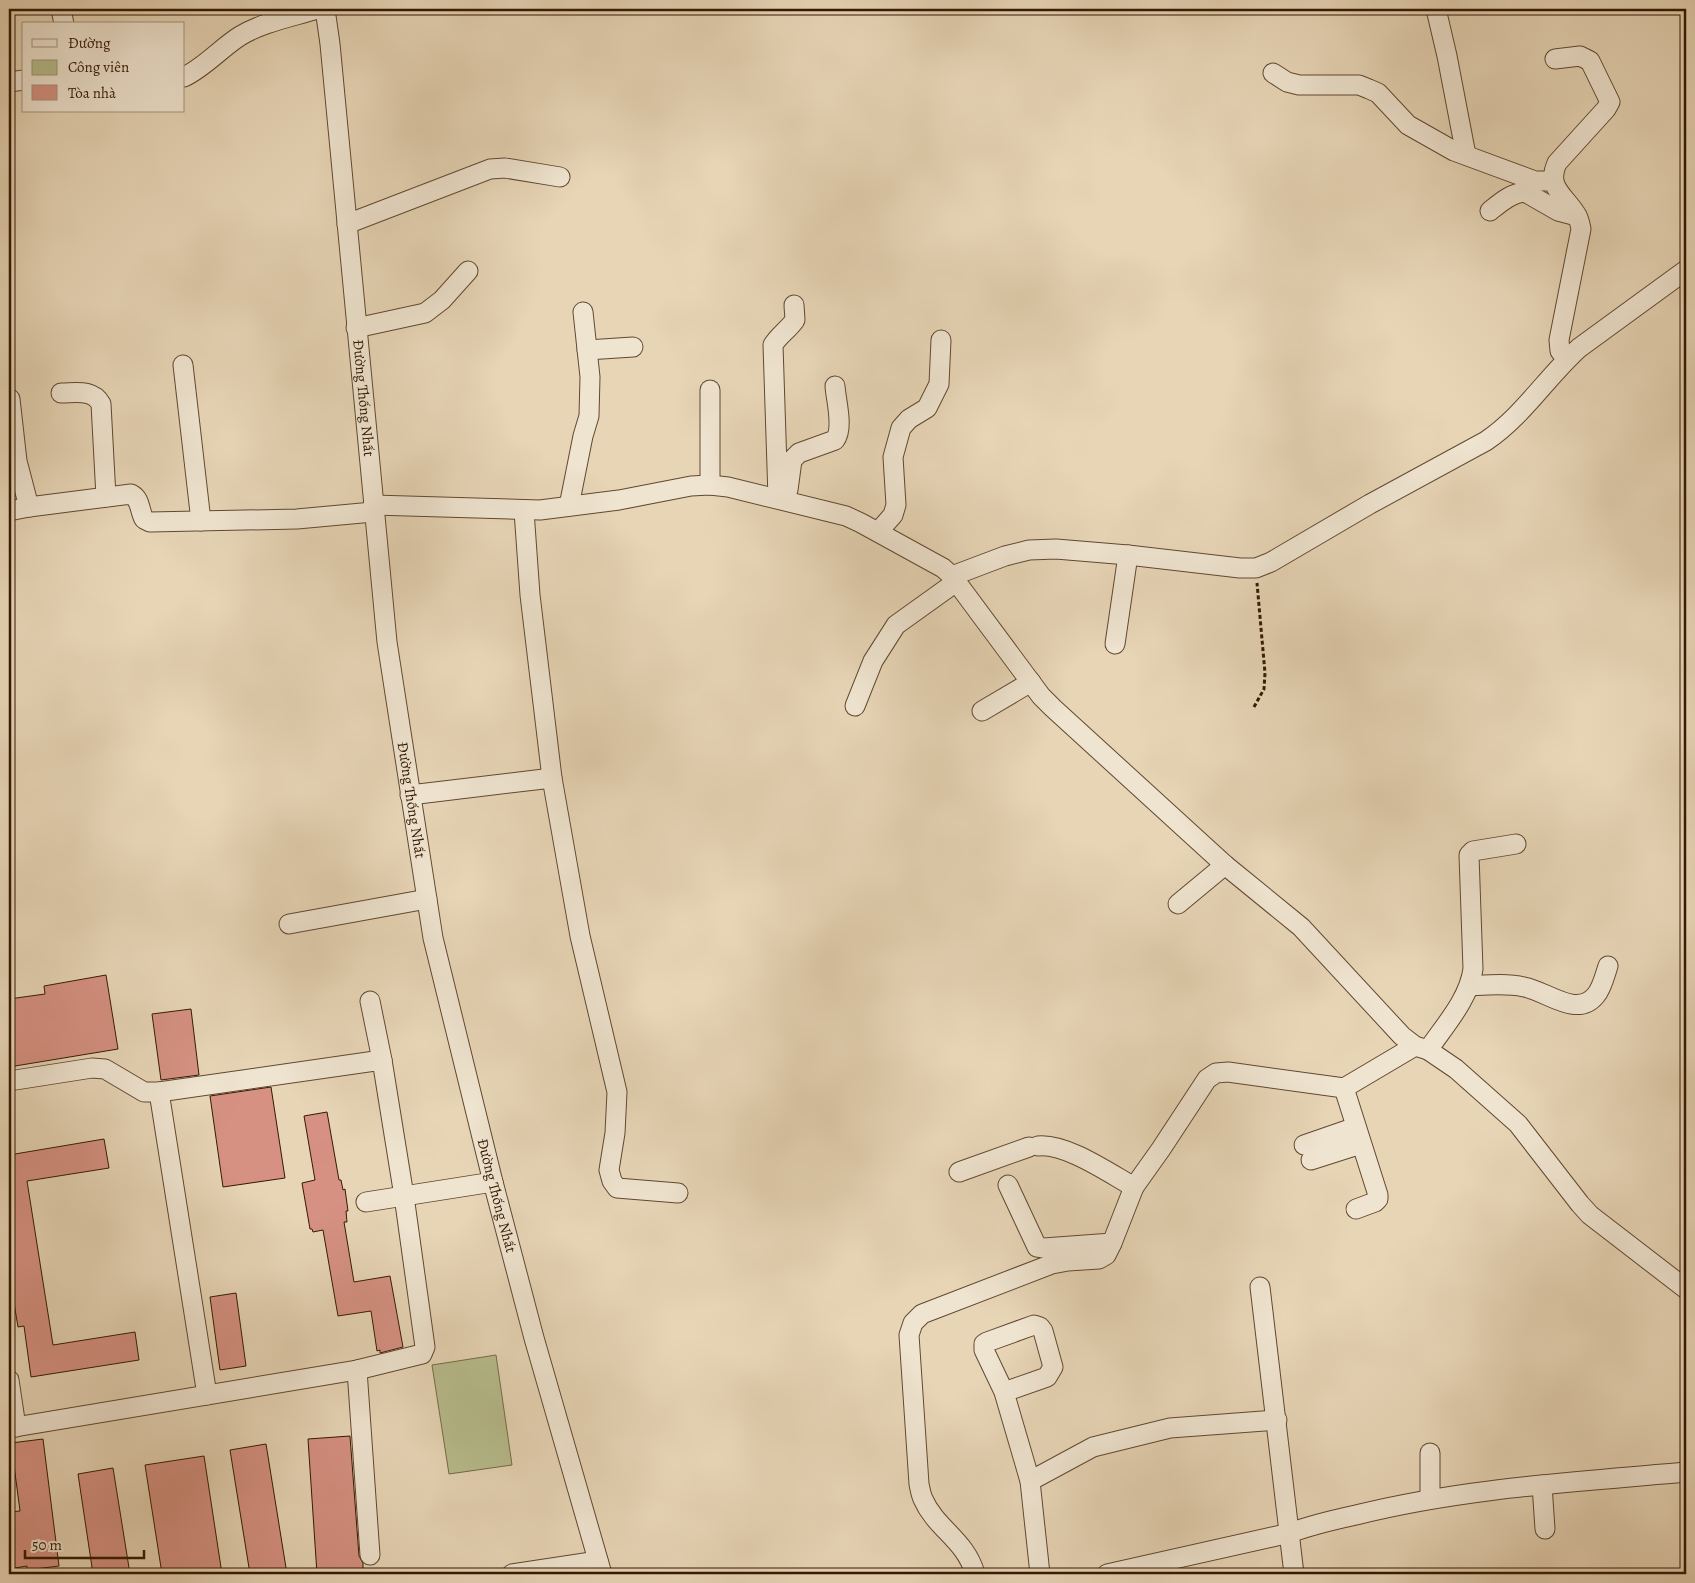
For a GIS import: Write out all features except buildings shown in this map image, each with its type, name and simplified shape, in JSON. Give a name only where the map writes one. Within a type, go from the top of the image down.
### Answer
[{"type":"street","points":[[61,9],[64,22]]},
{"type":"street","points":[[185,76],[243,35],[260,27],[317,9]]},
{"type":"street","name":"Đường Thống Nhất","points":[[325,9],[330,44],[387,642],[427,899],[434,938],[493,1182],[534,1338],[600,1567]]},
{"type":"street","points":[[1436,9],[1466,155]]},
{"type":"street","points":[[1555,59],[1580,56],[1590,61],[1610,102],[1606,109],[1557,163],[1553,172],[1553,181],[1577,216],[1581,229],[1559,340],[1560,350],[1568,358]]},
{"type":"street","points":[[1274,73],[1287,82],[1299,85],[1359,85],[1378,93],[1408,125],[1454,151],[1535,181],[1553,181]]},
{"type":"street","points":[[9,82],[22,80]]},
{"type":"street","points":[[347,224],[490,169],[505,168],[560,177]]},
{"type":"street","points":[[1490,211],[1505,199],[1525,192],[1558,211],[1577,216]]},
{"type":"street","points":[[855,706],[873,661],[896,625],[954,579],[1005,556],[1029,550],[1056,549],[1128,555],[1240,568],[1256,568],[1271,562],[1370,504],[1486,441],[1515,418],[1568,358],[1686,270]]},
{"type":"street","points":[[356,328],[425,313],[442,300],[468,271]]},
{"type":"street","points":[[782,500],[773,345],[778,336],[788,330],[795,320],[794,305]]},
{"type":"street","points":[[569,506],[583,436],[589,416],[590,377],[583,312]]},
{"type":"street","points":[[878,532],[893,515],[896,505],[893,457],[901,428],[908,420],[927,408],[939,384],[941,340]]},
{"type":"street","points":[[587,350],[633,347]]},
{"type":"street","points":[[183,365],[201,521]]},
{"type":"street","points":[[782,500],[792,460],[799,453],[835,440],[838,435],[835,386]]},
{"type":"street","points":[[710,390],[710,485]]},
{"type":"street","points":[[61,393],[92,394],[98,398],[101,404],[106,497]]},
{"type":"street","points":[[10,399],[17,461],[29,507]]},
{"type":"street","points":[[9,511],[131,494],[140,505],[142,516],[147,521],[297,519],[373,508],[524,511],[619,500],[691,486],[710,485],[728,487],[846,516],[943,568],[954,579],[1031,682],[1053,708],[1225,865],[1302,927],[1402,1036],[1456,1070],[1518,1124],[1590,1215],[1686,1289]]},
{"type":"street","points":[[524,511],[530,595],[552,778],[580,936],[617,1092],[616,1133],[609,1170],[612,1181],[617,1188],[678,1193]]},
{"type":"street","points":[[1115,644],[1128,555]]},
{"type":"street","points":[[982,711],[1031,682]]},
{"type":"street","points":[[410,795],[552,778]]},
{"type":"street","points":[[975,1574],[965,1550],[930,1511],[923,1499],[919,1484],[909,1335],[913,1322],[922,1314],[1043,1267],[1068,1261],[1099,1259],[1106,1255],[1134,1187],[1207,1079],[1216,1073],[1228,1072],[1344,1088],[1422,1048],[1470,986],[1473,969],[1469,855],[1473,851],[1516,844]]},
{"type":"street","points":[[1178,904],[1225,865]]},
{"type":"street","points":[[288,924],[427,899]]},
{"type":"street","points":[[1470,986],[1504,985],[1525,987],[1561,1002],[1579,1006],[1589,1002],[1597,994],[1608,966]]},
{"type":"street","points":[[9,1380],[12,1427],[357,1370],[413,1358],[422,1354],[425,1348],[404,1196],[382,1060],[370,1001]]},
{"type":"street","points":[[9,1081],[92,1068],[105,1070],[144,1092],[159,1092],[382,1060]]},
{"type":"street","points":[[1344,1088],[1378,1195],[1378,1199],[1374,1202],[1356,1209]]},
{"type":"street","points":[[159,1092],[207,1395]]},
{"type":"street","points":[[1307,1152],[1358,1136]]},
{"type":"street","points":[[959,1172],[1034,1146],[1056,1147],[1072,1153],[1134,1187]]},
{"type":"street","points":[[366,1202],[493,1182]]},
{"type":"street","points":[[1008,1185],[1037,1247],[1112,1243]]},
{"type":"street","points":[[1260,1287],[1294,1574]]},
{"type":"street","points":[[357,1370],[370,1555]]},
{"type":"street","points":[[1004,1392],[1030,1481],[1040,1574]]},
{"type":"street","points":[[1030,1481],[1093,1447],[1170,1428],[1277,1420]]},
{"type":"street","points":[[1430,1453],[1430,1498]]},
{"type":"street","points":[[1107,1574],[1290,1533],[1310,1526],[1430,1498],[1542,1485],[1686,1472]]},
{"type":"street","points":[[1542,1485],[1545,1528]]},
{"type":"street","points":[[512,1574],[600,1567]]},
{"type":"path","points":[[1254,707],[1264,689],[1265,673],[1256,568]]},
{"type":"green space","points":[[496,1355],[512,1465],[449,1474],[432,1365]]}]
